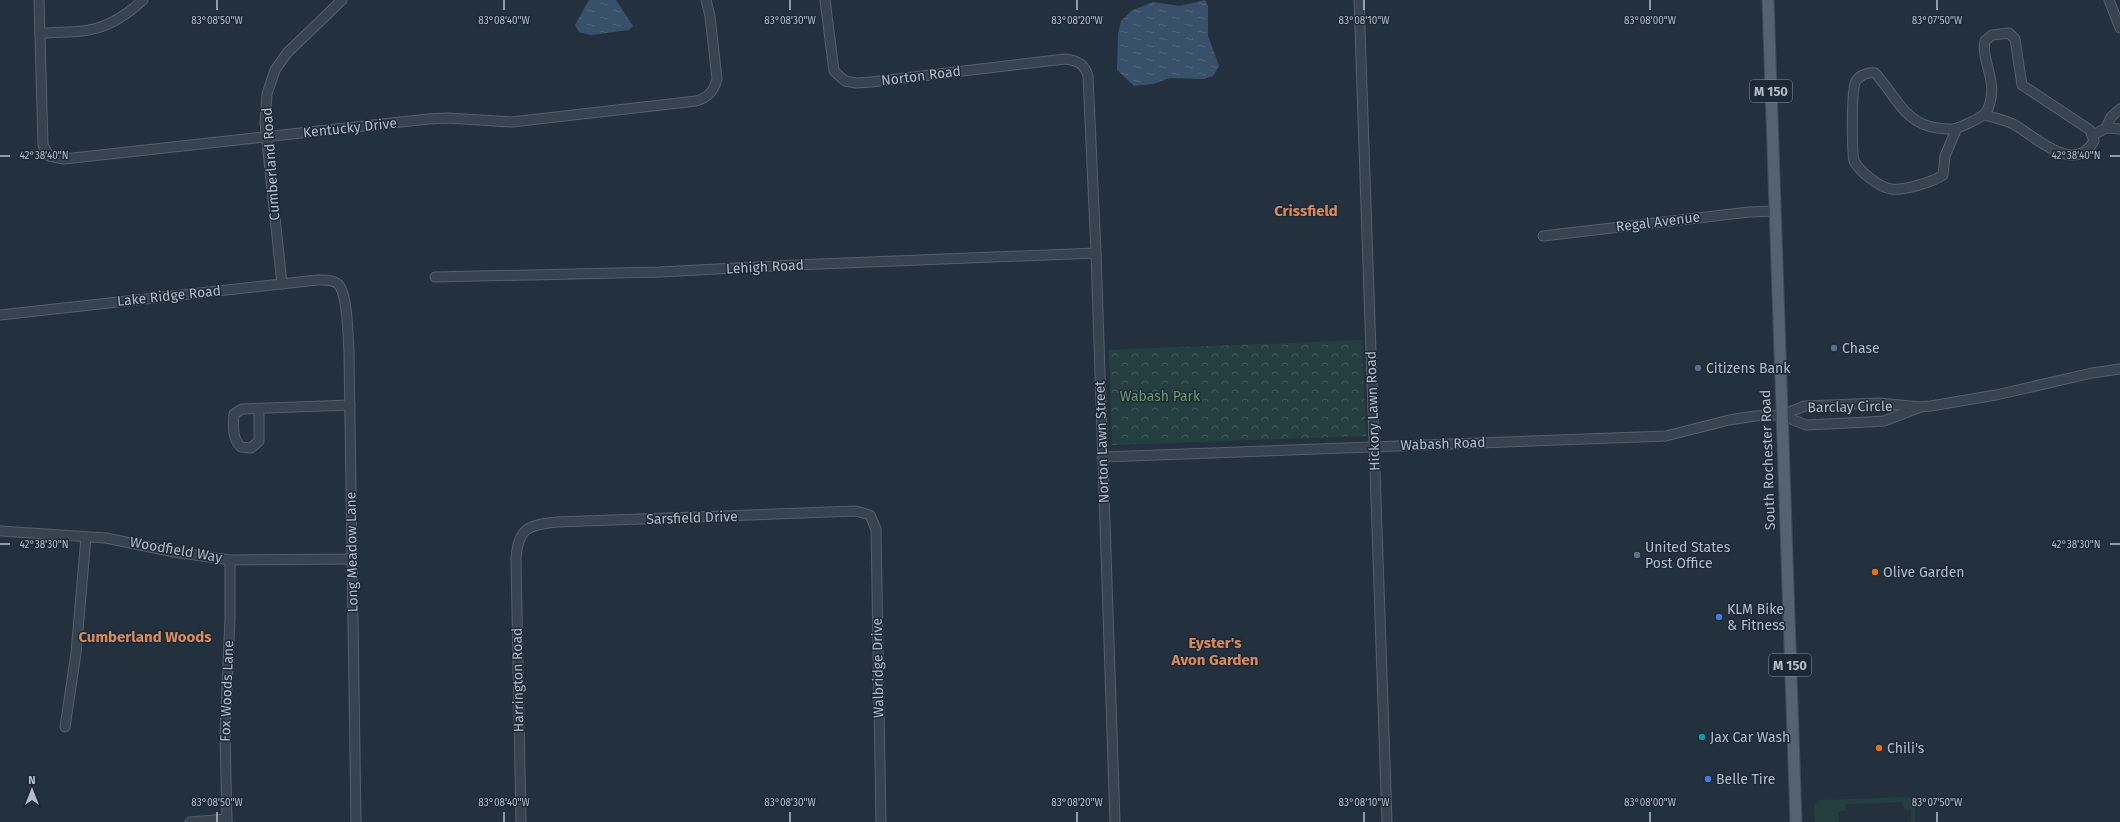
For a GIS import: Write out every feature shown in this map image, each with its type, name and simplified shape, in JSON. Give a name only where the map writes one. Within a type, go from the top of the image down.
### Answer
[{"type":"main road","name":"South Rochester Road","points":[[1768,0],[1796,822]]},
{"type":"street","name":"Kentucky Drive","points":[[39,0],[42,139],[45,151],[52,158],[64,159],[441,118],[512,122],[700,100],[712,91],[717,79],[710,16],[706,0]]},
{"type":"street","points":[[40,33],[84,32],[103,28],[123,17],[143,0]]},
{"type":"street","name":"Cumberland Road","points":[[282,284],[266,137],[265,107],[270,81],[275,70],[287,53],[342,0]]},
{"type":"street","name":"Norton Road","points":[[825,0],[832,65],[837,76],[845,81],[856,83],[871,82],[1065,59],[1073,60],[1082,64]]},
{"type":"street","name":"Hickory Lawn Road","points":[[1359,0],[1387,822]]},
{"type":"street","points":[[2109,0],[2120,28]]},
{"type":"street","points":[[1956,130],[1945,156],[1943,175],[1902,189],[1890,189],[1883,186],[1864,172],[1854,161],[1854,85],[1856,81],[1866,73],[1875,73],[1899,105],[1911,118],[1929,126],[1956,130],[1985,115],[1989,108],[1992,89],[1985,41],[1992,35],[2009,33],[2015,39],[2017,45],[2022,85],[2090,130],[2094,141],[2085,152],[2077,155],[2065,154],[2015,125],[1985,115]]},
{"type":"street","name":"Norton Lawn Street","points":[[1082,64],[1088,76],[1096,253],[1115,822]]},
{"type":"street","points":[[2106,128],[2111,118],[2120,109]]},
{"type":"street","points":[[2093,135],[2106,128],[2120,129]]},
{"type":"street","name":"Regal Avenue","points":[[1543,236],[1749,212],[1774,211]]},
{"type":"street","name":"Lehigh Road","points":[[435,276],[663,272],[1096,253]]},
{"type":"street","name":"Lake Ridge Road","points":[[0,314],[326,280],[338,284]]},
{"type":"street","name":"Long Meadow Lane","points":[[338,284],[343,293],[348,333],[356,822]]},
{"type":"street","name":"Barclay Circle","points":[[1781,415],[1805,406],[1879,403],[1920,407],[1966,401],[2086,374],[2120,369]]},
{"type":"street","points":[[259,409],[259,441],[252,448],[241,447],[234,438],[234,414],[242,409],[350,405]]},
{"type":"street","name":"Barclay Circle","points":[[1781,415],[1806,425],[1868,422],[1884,421],[1920,407]]},
{"type":"street","name":"Wabash Road","points":[[1103,457],[1653,437],[1678,433],[1729,420],[1755,416],[1781,415]]},
{"type":"street","name":"Sarsfield Drive","points":[[519,538],[529,527],[557,522],[856,511],[870,515]]},
{"type":"street","name":"Walbridge Drive","points":[[870,515],[874,522],[876,534],[881,822]]},
{"type":"street","name":"Woodfield Way","points":[[0,531],[126,541],[174,552],[230,560],[352,559]]},
{"type":"street","points":[[65,727],[76,653],[86,537]]},
{"type":"street","name":"Harrington Road","points":[[519,538],[516,559],[521,822]]},
{"type":"street","name":"Fox Woods Lane","points":[[227,821],[225,735],[230,618],[230,560]]},
{"type":"street","points":[[190,822],[227,821]]},
{"type":"green space","name":"Wabash Park","points":[[1362,340],[1366,436],[1112,445],[1109,350]]},
{"type":"green space","points":[[1908,797],[1915,802],[1915,822],[1911,822],[1911,810],[1904,809],[1903,802],[1846,804],[1845,810],[1838,812],[1839,822],[1815,822],[1815,807],[1821,800]]},
{"type":"water","points":[[589,0],[616,0],[633,26],[629,30],[591,35],[579,32],[575,25]]},
{"type":"water","points":[[1205,0],[1208,6],[1208,36],[1219,66],[1213,76],[1204,79],[1170,78],[1153,84],[1134,86],[1117,70],[1118,33],[1121,21],[1131,11],[1153,2],[1180,6]]},
{"type":"place","name":"Chase","points":[[1834,348]]},
{"type":"place","name":"Citizens Bank","points":[[1698,368]]},
{"type":"place","name":"United States Post Office","points":[[1637,555]]},
{"type":"place","name":"Olive Garden","points":[[1875,572]]},
{"type":"place","name":"KLM Bike & Fitness","points":[[1719,617]]},
{"type":"place","name":"Jax Car Wash","points":[[1702,737]]},
{"type":"place","name":"Chili's","points":[[1879,748]]},
{"type":"place","name":"Belle Tire","points":[[1708,779]]},
{"type":"district","name":"Crissfield","points":[[1306,211]]},
{"type":"district","name":"Cumberland Woods","points":[[145,637]]},
{"type":"district","name":"Eyster's Avon Garden","points":[[1215,652]]}]
